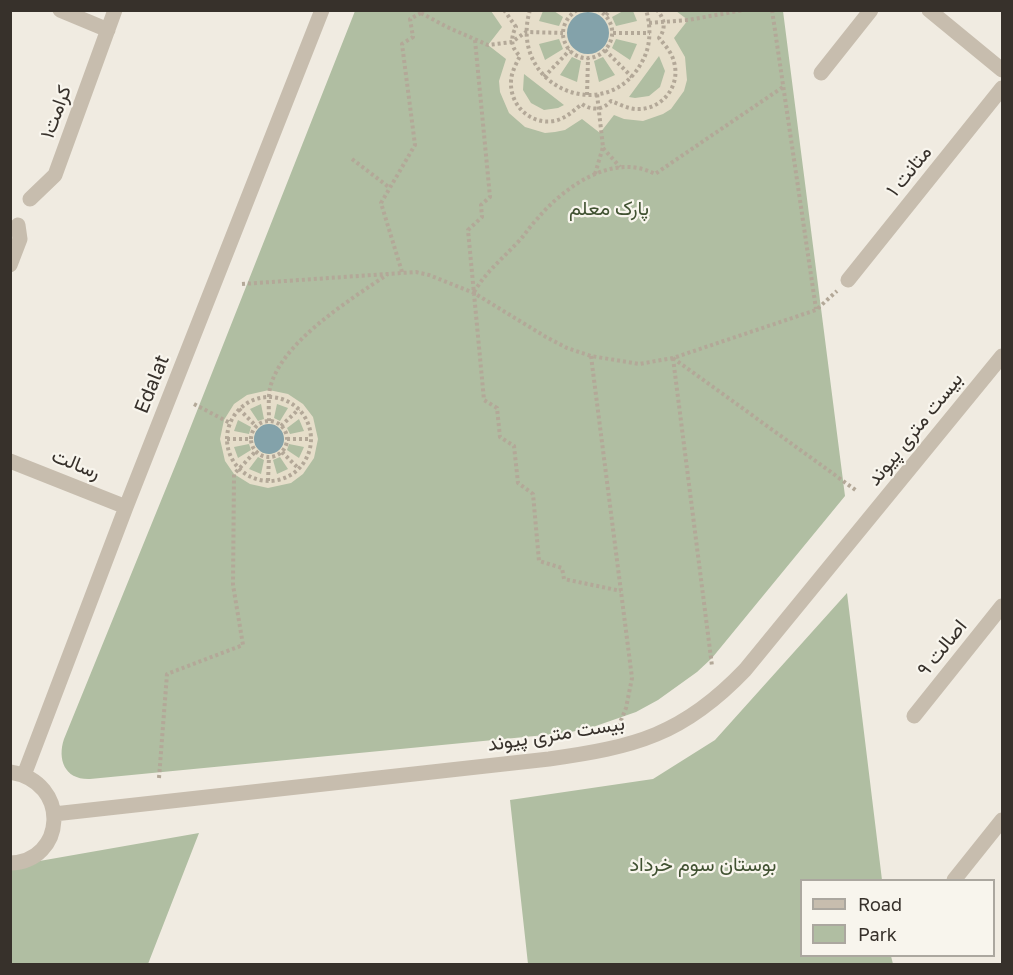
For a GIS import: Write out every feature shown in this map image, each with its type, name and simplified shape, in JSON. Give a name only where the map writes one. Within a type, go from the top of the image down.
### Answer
[{"type":"street","points":[[60,10],[108,30]]},
{"type":"street","name":"کرامت۱","points":[[30,199],[55,175],[115,10]]},
{"type":"street","name":"Edalat","points":[[17,773],[126,507],[322,10]]},
{"type":"street","points":[[821,73],[871,10]]},
{"type":"street","points":[[929,10],[1002,70]]},
{"type":"street","name":"متانت ۱","points":[[848,280],[1002,88]]},
{"type":"street","points":[[10,265],[20,239],[18,225]]},
{"type":"street","name":"بیست متری پیوند","points":[[54,814],[549,759],[596,753],[651,738],[700,710],[724,692],[745,670],[1002,356]]},
{"type":"street","name":"رسالت","points":[[10,461],[126,507]]},
{"type":"street","name":"اصالت ۹","points":[[914,716],[1002,606]]},
{"type":"street","points":[[10,863],[28,859],[39,852],[48,841],[53,828],[54,814],[45,790],[36,781],[17,773]]},
{"type":"street","points":[[955,879],[1002,820]]},
{"type":"path","points":[[504,10],[516,27],[512,42],[520,56],[512,73],[511,90],[514,99],[524,113],[538,120],[553,121],[568,115],[582,104],[598,109],[611,101],[635,110],[658,105],[669,94],[676,69],[670,53],[659,38],[664,23],[657,10]]},
{"type":"path","points":[[530,10],[526,42],[532,61],[544,77],[564,90],[587,95],[616,88],[632,76],[645,57],[650,33],[646,10]]},
{"type":"path","points":[[566,10],[570,15]]},
{"type":"path","points":[[577,10],[565,23],[564,40],[570,50],[578,56],[588,58],[605,50],[613,33],[612,25],[606,15],[599,10]]},
{"type":"path","points":[[606,15],[610,10]]},
{"type":"path","points":[[649,23],[664,23],[744,10]]},
{"type":"path","points":[[772,10],[816,310]]},
{"type":"path","points":[[402,272],[381,203],[415,145],[402,44],[413,37],[410,19],[421,12],[488,45],[512,42],[526,32],[563,33]]},
{"type":"path","points":[[613,33],[650,33]]},
{"type":"path","points":[[475,40],[490,197],[481,205],[482,217],[468,230],[484,400],[497,408],[500,437],[514,446],[518,483],[533,494],[540,561],[562,568],[564,579],[621,591]]},
{"type":"path","points":[[544,77],[570,50]]},
{"type":"path","points":[[605,50],[632,76]]},
{"type":"path","points":[[587,95],[588,58]]},
{"type":"path","points":[[474,293],[484,276],[557,198],[581,181],[595,174],[620,167],[636,167],[656,174],[783,87]]},
{"type":"path","points":[[595,174],[603,147],[597,94]]},
{"type":"path","points":[[603,147],[620,167]]},
{"type":"path","points":[[352,159],[390,188]]},
{"type":"path","points":[[242,284],[402,272],[429,275],[474,293],[567,348],[591,356],[639,364],[673,358],[816,310],[848,280]]},
{"type":"path","points":[[269,421],[269,397],[274,377],[290,352],[324,319],[389,273]]},
{"type":"path","points":[[591,356],[632,678],[628,700],[619,725]]},
{"type":"path","points":[[673,358],[857,491]]},
{"type":"path","points":[[673,358],[712,666]]},
{"type":"path","points":[[269,397],[285,400],[299,409],[307,420],[311,439],[308,455],[299,469],[282,479],[268,481],[252,478],[239,469],[228,452],[226,439],[230,423],[239,409],[250,401],[269,397]]},
{"type":"path","points":[[194,405],[230,423]]},
{"type":"path","points":[[239,409],[256,426]]},
{"type":"path","points":[[281,426],[299,409]]},
{"type":"path","points":[[269,421],[281,426],[287,439],[282,452],[269,457],[256,452],[251,439],[256,426],[269,421]]},
{"type":"path","points":[[226,439],[251,439]]},
{"type":"path","points":[[287,439],[311,439]]},
{"type":"path","points":[[159,778],[167,674],[243,645],[233,585],[234,474],[256,452]]},
{"type":"path","points":[[282,452],[299,469]]},
{"type":"path","points":[[268,481],[269,457]]},
{"type":"green space","name":"پارک معلم","points":[[355,11],[783,11],[845,496],[712,658],[697,672],[658,700],[636,712],[590,728],[566,733],[90,779],[74,776],[65,767],[63,761],[64,739],[178,459]]},
{"type":"green space","name":"بوستان سوم خرداد","points":[[847,593],[882,879],[800,879],[800,957],[891,957],[893,964],[528,964],[510,800],[653,779],[715,740]]},
{"type":"green space","points":[[199,833],[148,964],[11,964],[11,866]]},
{"type":"shaded area","points":[[491,11],[543,11],[539,21],[559,26],[563,17],[554,11],[623,11],[612,17],[616,26],[637,21],[633,11],[676,11],[688,20],[674,38],[685,57],[687,80],[684,91],[671,109],[663,114],[643,121],[624,119],[614,115],[600,133],[582,119],[565,130],[555,132],[545,133],[525,127],[509,113],[500,92],[499,81],[506,59],[488,45],[502,27]],"holes":[[[559,39],[563,49],[545,60],[539,44]],[[616,39],[637,44],[630,60],[612,48]],[[659,56],[665,71],[660,87],[649,96],[629,97]],[[572,57],[581,61],[577,82],[560,75]],[[603,57],[615,75],[599,82],[594,61]],[[524,74],[564,105],[544,110],[531,103],[523,90]]]},
{"type":"shaded area","points":[[269,390],[288,394],[303,404],[313,417],[318,439],[314,458],[303,474],[291,483],[268,488],[250,484],[234,474],[225,461],[220,439],[224,420],[234,404],[247,395]],"holes":[[[261,404],[264,419],[258,421],[250,409]],[[277,404],[288,408],[280,421],[274,418]],[[299,419],[304,431],[290,434],[287,428]],[[238,420],[251,427],[249,434],[234,431]],[[269,424],[281,430],[284,440],[280,449],[271,454],[263,453],[256,446],[254,438],[258,429]],[[249,444],[251,450],[238,458],[234,447]],[[289,444],[304,447],[299,458],[287,450]],[[258,457],[264,460],[261,474],[249,469]],[[280,457],[288,469],[277,474],[273,460]]]},
{"type":"water","points":[[588,12],[603,18],[609,33],[603,48],[588,54],[573,48],[567,33],[573,18]]},
{"type":"water","points":[[269,424],[275,425],[283,433],[283,445],[275,453],[269,454],[263,453],[255,445],[254,439],[255,433],[263,425]]}]
